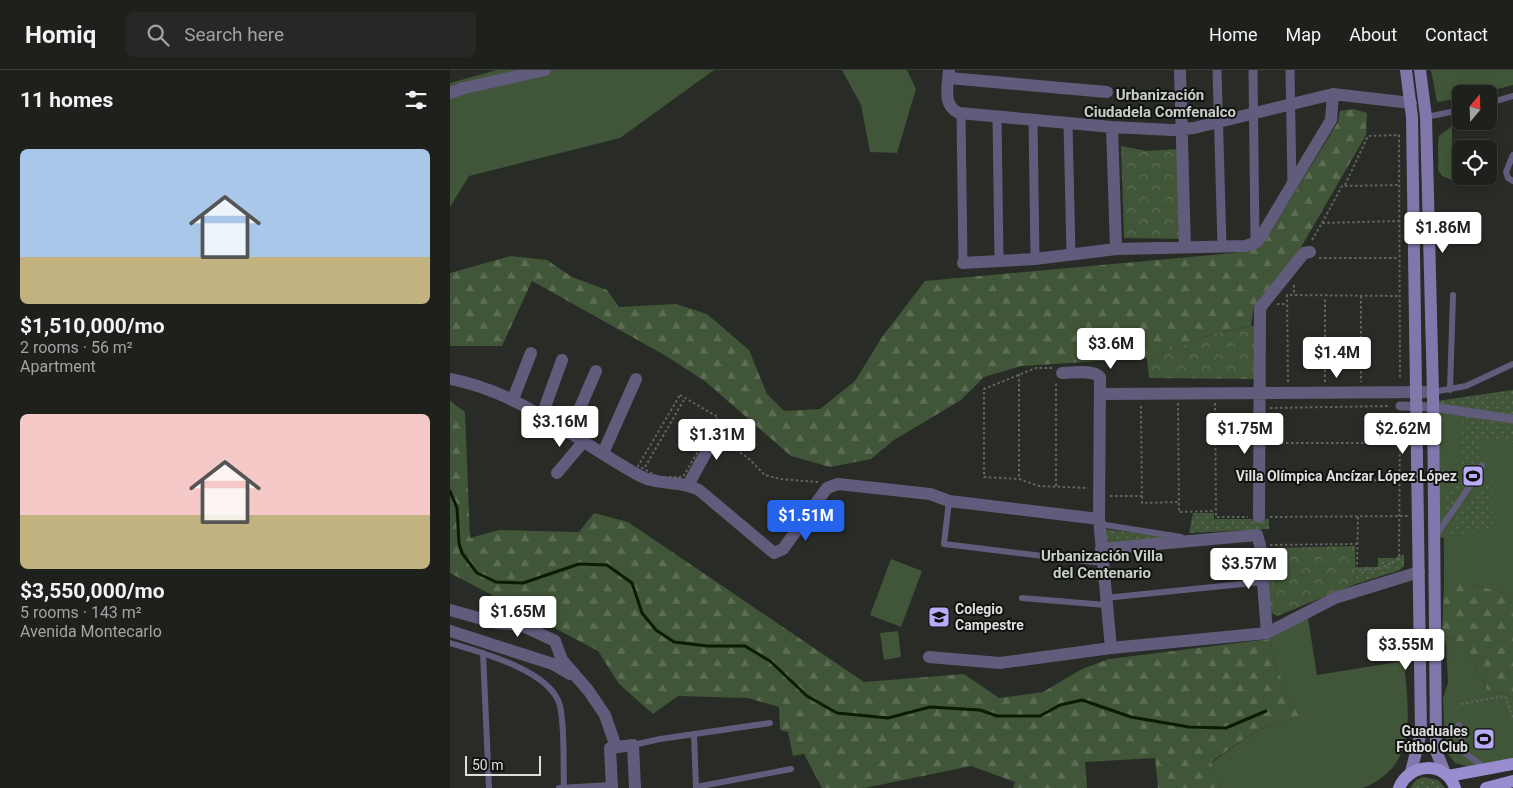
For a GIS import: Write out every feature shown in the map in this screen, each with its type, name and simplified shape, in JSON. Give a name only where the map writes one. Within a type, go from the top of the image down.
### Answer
[{"type":"main road","points":[[1398,787],[1411,772],[1421,732],[1411,103],[1406,70]]},
{"type":"main road","points":[[1420,70],[1426,117],[1433,392],[1436,751],[1446,775],[1455,788]]},
{"type":"main road","points":[[1411,772],[1428,767],[1446,775],[1483,771],[1513,764]]},
{"type":"main road","points":[[1486,788],[1513,781]]},
{"type":"street","points":[[450,93],[464,88],[545,70]]},
{"type":"street","points":[[1180,70],[1185,247]]},
{"type":"street","points":[[1216,70],[1222,246]]},
{"type":"street","points":[[1253,70],[1255,243]]},
{"type":"street","points":[[1290,70],[1289,104],[1292,186]]},
{"type":"street","points":[[1107,92],[949,74],[947,99],[953,111],[961,113],[1112,127],[1182,129],[1219,122],[1333,94],[1411,103]]},
{"type":"street","points":[[961,113],[963,262],[999,261],[1036,259],[1116,249],[1222,246],[1255,243],[1260,238],[1331,120],[1333,94]]},
{"type":"street","points":[[997,116],[999,261]]},
{"type":"street","points":[[1033,119],[1036,259]]},
{"type":"street","points":[[1068,123],[1071,254]]},
{"type":"street","points":[[1112,127],[1116,249]]},
{"type":"street","points":[[1259,517],[1260,308],[1305,255]]},
{"type":"street","points":[[513,399],[531,353]]},
{"type":"street","points":[[542,418],[562,360]]},
{"type":"street","points":[[569,433],[596,371]]},
{"type":"street","points":[[1058,375],[1098,375],[1100,394],[1099,522],[1111,648]]},
{"type":"street","points":[[603,453],[636,378]]},
{"type":"street","points":[[450,379],[513,399],[542,418],[653,482],[688,485],[699,490],[774,553],[782,549],[827,488],[838,484],[930,494],[949,501],[1099,522]]},
{"type":"street","points":[[1100,394],[1433,392]]},
{"type":"street","points":[[1400,406],[1433,407],[1513,419]]},
{"type":"street","points":[[688,485],[714,437],[720,421]]},
{"type":"street","points":[[557,473],[584,441]]},
{"type":"street","points":[[1101,550],[1256,534],[1259,537],[1260,545],[1267,633]]},
{"type":"street","points":[[929,657],[1000,663],[1111,648],[1267,633],[1335,598],[1419,572]]},
{"type":"street","points":[[450,610],[497,623],[521,625],[555,641],[562,660],[588,690],[605,715],[616,747]]},
{"type":"street","points":[[450,630],[553,664],[574,676]]},
{"type":"street","points":[[612,786],[610,748],[632,745],[635,788]]},
{"type":"lane","points":[[1498,100],[1513,96]]},
{"type":"lane","points":[[1426,117],[1452,112]]},
{"type":"lane","points":[[1513,156],[1506,172],[1508,178],[1513,181]]},
{"type":"lane","points":[[1450,390],[1453,295]]},
{"type":"lane","points":[[1433,392],[1466,386],[1513,364]]},
{"type":"lane","points":[[1435,536],[1446,524],[1479,473],[1482,465]]},
{"type":"lane","points":[[949,501],[944,544],[1102,563]]},
{"type":"lane","points":[[1099,522],[1197,540]]},
{"type":"lane","points":[[1022,598],[1106,601],[1262,582]]},
{"type":"lane","points":[[450,643],[511,663],[529,672],[552,691],[561,707],[561,787],[612,786]]},
{"type":"lane","points":[[483,653],[489,788]]},
{"type":"lane","points":[[632,745],[770,723]]},
{"type":"lane","points":[[1459,725],[1465,752],[1482,766],[1483,771]]},
{"type":"lane","points":[[694,735],[696,788],[791,769]]},
{"type":"path","points":[[1399,258],[1305,255],[1342,186],[1345,185],[1368,136],[1399,135],[1400,386]]},
{"type":"path","points":[[1345,185],[1399,185]]},
{"type":"path","points":[[1322,222],[1399,221]]},
{"type":"path","points":[[1288,387],[1287,296],[1399,296]]},
{"type":"path","points":[[1325,296],[1325,387]]},
{"type":"path","points":[[1361,296],[1361,386]]},
{"type":"path","points":[[1056,486],[1058,375],[1036,368],[984,389],[984,477],[1019,479],[1039,486],[1056,486],[1142,496]]},
{"type":"path","points":[[1019,374],[1019,479]]},
{"type":"path","points":[[1178,393],[1178,512],[1216,511]]},
{"type":"path","points":[[1215,393],[1216,517],[1418,516]]},
{"type":"path","points":[[1141,394],[1142,503],[1178,502]]},
{"type":"path","points":[[638,466],[680,395],[720,421]]},
{"type":"path","points":[[644,469],[685,398]]},
{"type":"path","points":[[1259,408],[1400,406],[1401,516],[1399,559],[1379,569],[1357,570],[1358,517]]},
{"type":"path","points":[[714,437],[747,457],[765,475],[780,479],[817,482],[827,488]]},
{"type":"path","points":[[1259,443],[1400,442],[1416,444]]},
{"type":"path","points":[[1259,481],[1417,480]]},
{"type":"path","points":[[1260,545],[1358,544]]},
{"type":"path","points":[[1461,704],[1505,696],[1513,718]]},
{"type":"green space","points":[[497,70],[714,70],[620,138],[469,176],[450,207],[450,83]]},
{"type":"green space","points":[[842,70],[907,70],[916,89],[897,153],[870,152],[861,105]]},
{"type":"green space","points":[[1431,70],[1513,70],[1513,85],[1498,89],[1498,85],[1452,85],[1452,100],[1437,102]]},
{"type":"green space","points":[[1353,109],[1367,113],[1366,135],[1300,249],[1254,307],[1251,326],[1216,333],[1147,358],[1021,366],[984,377],[961,400],[894,440],[871,459],[830,467],[791,456],[706,382],[666,356],[532,281],[502,346],[450,346],[450,273],[511,256],[547,260],[572,277],[607,290],[619,307],[676,304],[707,314],[749,350],[767,394],[784,411],[820,409],[855,381],[882,337],[925,281],[1234,253],[1247,251],[1265,241],[1338,122],[1340,111]]},
{"type":"green space","points":[[1452,126],[1452,180],[1442,176],[1438,170],[1439,136]]},
{"type":"green space","points":[[1121,146],[1147,151],[1178,149],[1183,239],[1124,238]]},
{"type":"green space","points":[[1257,325],[1256,379],[1149,378],[1147,358],[1216,333]]},
{"type":"green space","name":"Villa Olímpica Ancízar López López","points":[[1513,390],[1513,596],[1474,584],[1444,584],[1444,538],[1435,536],[1433,402]]},
{"type":"green space","points":[[1513,390],[1513,414],[1439,405],[1437,401]]},
{"type":"green space","points":[[450,401],[465,412],[470,538],[499,530],[579,532],[594,513],[628,522],[864,682],[964,674],[999,698],[1043,692],[1082,669],[1109,659],[1269,639],[1275,665],[1299,717],[1257,730],[1211,762],[1221,788],[1158,788],[1155,758],[1085,762],[1087,788],[1013,788],[1015,782],[971,766],[865,788],[822,788],[804,754],[793,756],[788,732],[780,730],[779,707],[748,698],[678,696],[653,714],[619,684],[598,651],[450,573]]},
{"type":"green space","points":[[1463,416],[1513,425],[1513,442],[1480,442],[1478,460],[1444,519],[1445,498],[1461,464]]},
{"type":"green space","points":[[1492,474],[1493,528],[1444,538],[1445,533]]},
{"type":"green space","points":[[1193,513],[1214,513],[1214,519],[1269,519],[1269,529],[1189,533]]},
{"type":"green space","points":[[1104,529],[1164,536],[1164,539],[1105,544]]},
{"type":"green space","points":[[1355,546],[1356,584],[1277,616],[1270,612],[1266,553],[1269,548]]},
{"type":"green space","points":[[1404,554],[1404,566],[1400,570],[1356,584],[1355,571],[1360,567],[1378,567],[1378,558],[1395,558]]},
{"type":"green space","points":[[891,559],[922,571],[901,627],[870,615]]},
{"type":"green space","points":[[1444,584],[1474,584],[1513,596],[1513,698],[1506,694],[1487,690],[1465,644],[1442,636]]},
{"type":"green space","points":[[1308,618],[1317,675],[1404,661],[1408,718],[1402,751],[1394,766],[1381,778],[1363,788],[1221,788],[1211,763],[1257,730],[1298,717],[1275,665],[1269,639]]},
{"type":"green space","points":[[898,631],[901,657],[884,660],[880,633]]},
{"type":"green space","name":"Guaduales Fútbol Club","points":[[1442,636],[1465,644],[1487,690],[1506,694],[1513,698],[1513,758],[1469,767],[1455,763],[1445,750],[1443,698],[1448,683],[1446,643]]},
{"type":"green space","points":[[1423,777],[1438,780],[1445,788],[1410,788],[1416,780]]},
{"type":"waterway","points":[[450,491],[457,508],[459,543],[462,553],[477,573],[496,582],[523,583],[579,564],[607,565],[632,583],[642,613],[656,630],[674,642],[707,646],[745,646],[770,661],[807,696],[837,713],[888,718],[930,707],[980,710],[997,716],[1040,716],[1060,705],[1082,700],[1131,717],[1189,727],[1226,728],[1266,711]]},
{"type":"place","name":"Villa Olímpica Ancízar López López","points":[[1473,476]]},
{"type":"place","name":"Colegio Campestre","points":[[939,617]]},
{"type":"place","name":"Guaduales Fútbol Club","points":[[1484,739]]},
{"type":"district","name":"Urbanización Ciudadela Comfenalco","points":[[1160,104]]},
{"type":"district","name":"Urbanización Villa del Centenario","points":[[1102,564]]}]
